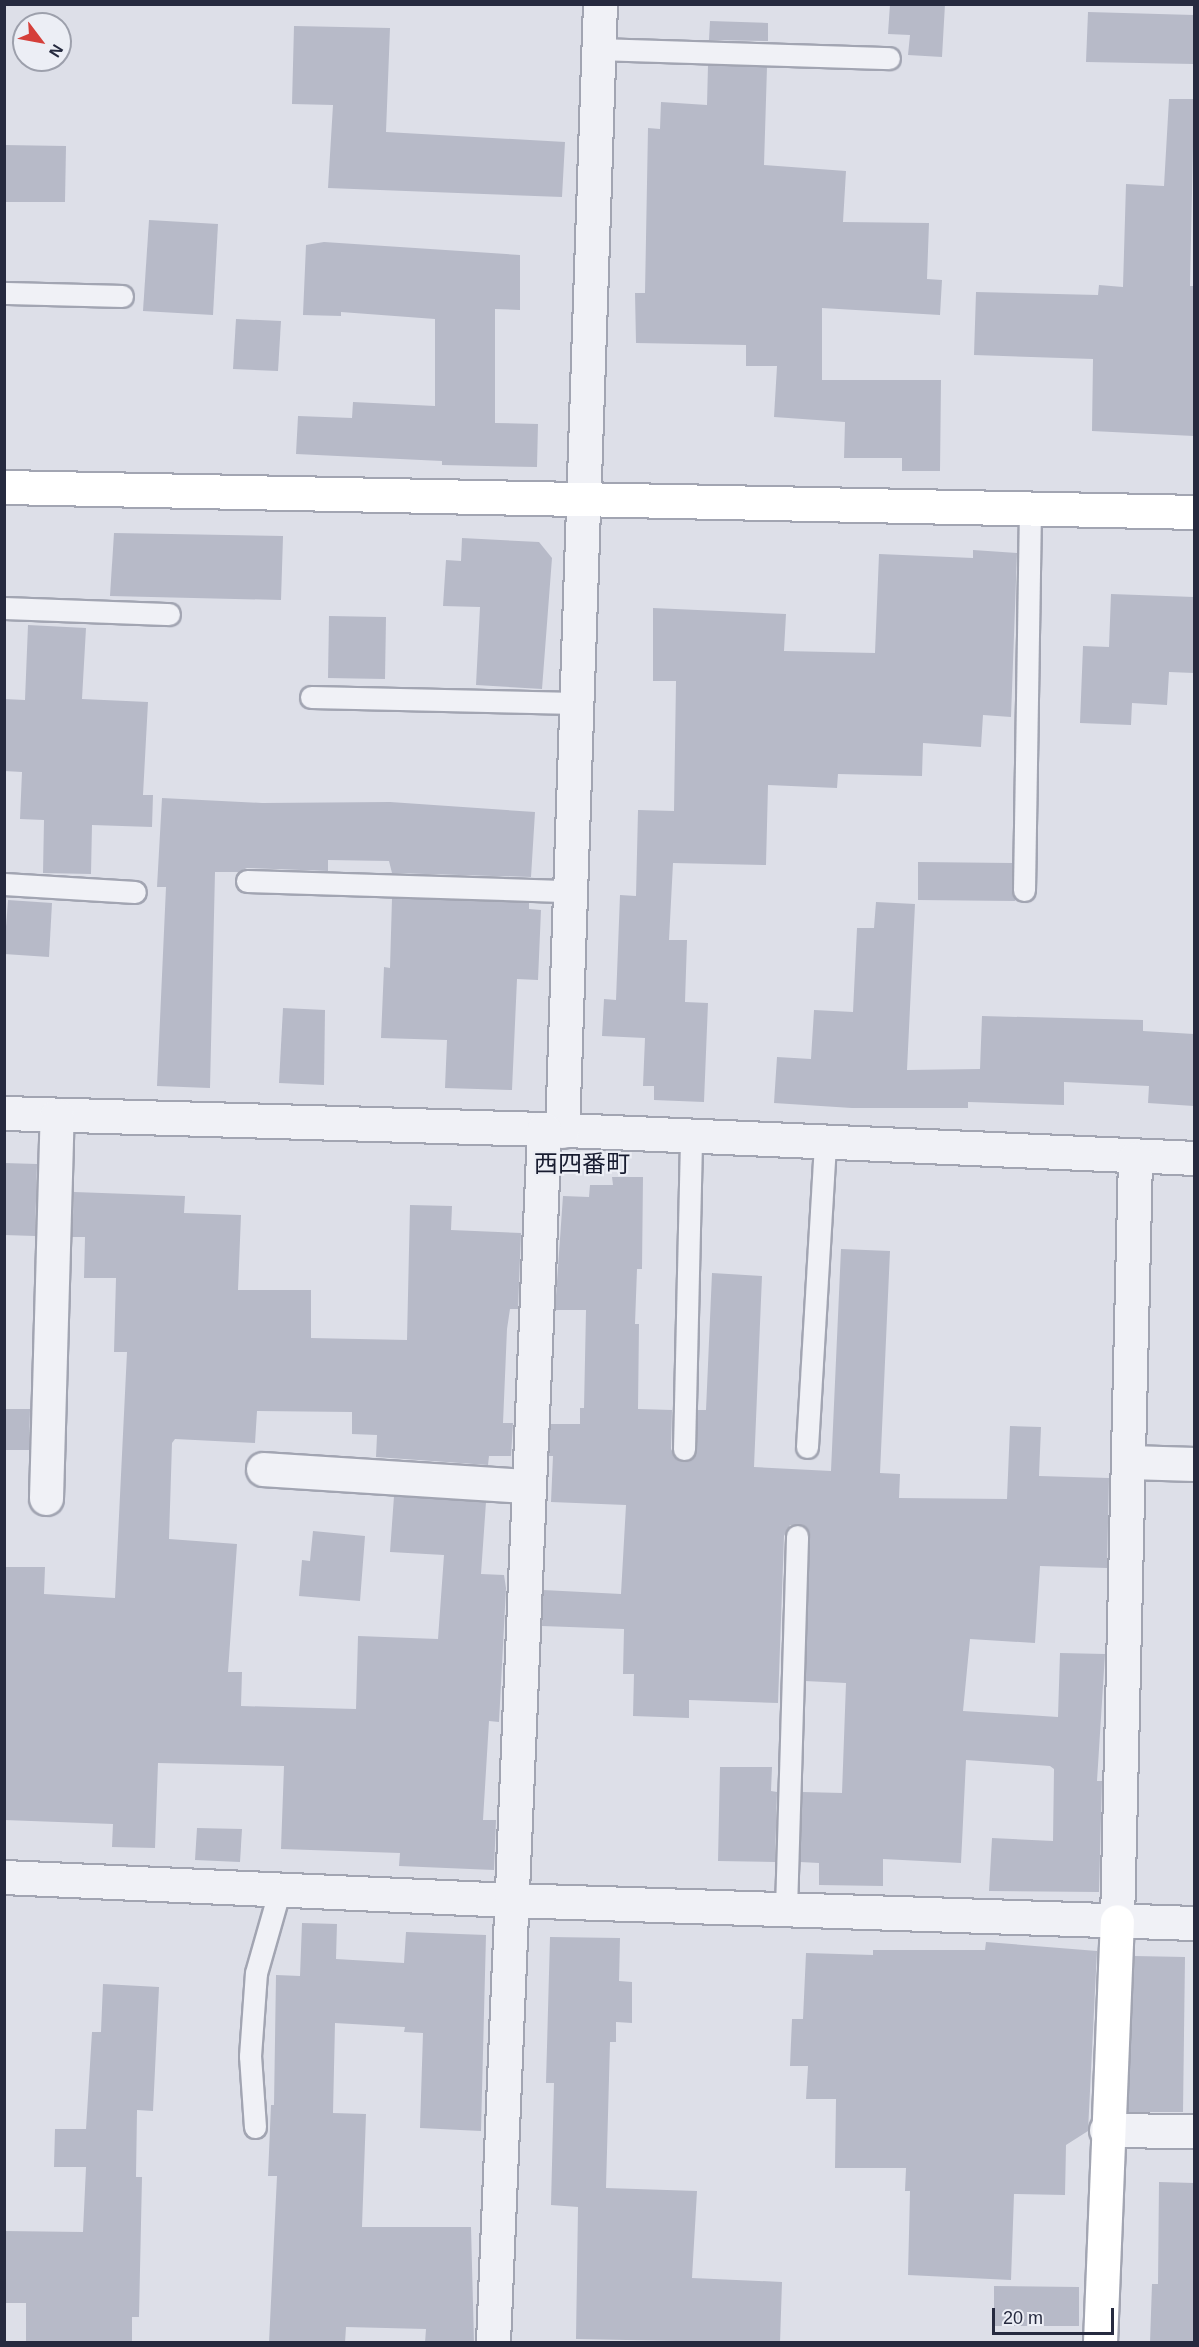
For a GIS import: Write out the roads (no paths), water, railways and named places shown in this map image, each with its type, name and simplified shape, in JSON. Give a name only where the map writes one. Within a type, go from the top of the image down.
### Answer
[{"type":"street","points":[[493,2343],[528,1486],[570,891],[600,4]]},
{"type":"street","points":[[4,487],[1194,513]]},
{"type":"street","points":[[4,1113],[553,1130],[1135,1158],[1194,1158]]},
{"type":"street","points":[[46,1498],[57,1115]]},
{"type":"street","points":[[1100,2343],[1106,2130],[1117,1921],[1130,1462],[1135,1158]]},
{"type":"street","points":[[1130,1462],[1194,1464]]},
{"type":"street","points":[[263,1469],[528,1486]]},
{"type":"street","points":[[4,1877],[511,1900],[1194,1923]]},
{"type":"street","points":[[1106,2130],[1194,2131]]},
{"type":"lane","points":[[599,49],[889,58]]},
{"type":"lane","points":[[4,292],[122,296]]},
{"type":"lane","points":[[1024,890],[1029,509]]},
{"type":"lane","points":[[4,608],[169,614]]},
{"type":"lane","points":[[311,697],[576,703]]},
{"type":"lane","points":[[247,881],[570,891]]},
{"type":"lane","points":[[4,884],[135,892]]},
{"type":"lane","points":[[684,1449],[691,1136]]},
{"type":"lane","points":[[807,1447],[825,1143]]},
{"type":"lane","points":[[786,1909],[797,1536]]},
{"type":"lane","points":[[255,2127],[250,2056],[256,1973],[280,1889]]},
{"type":"district","name":"西四番町","points":[[582,1164]]}]
